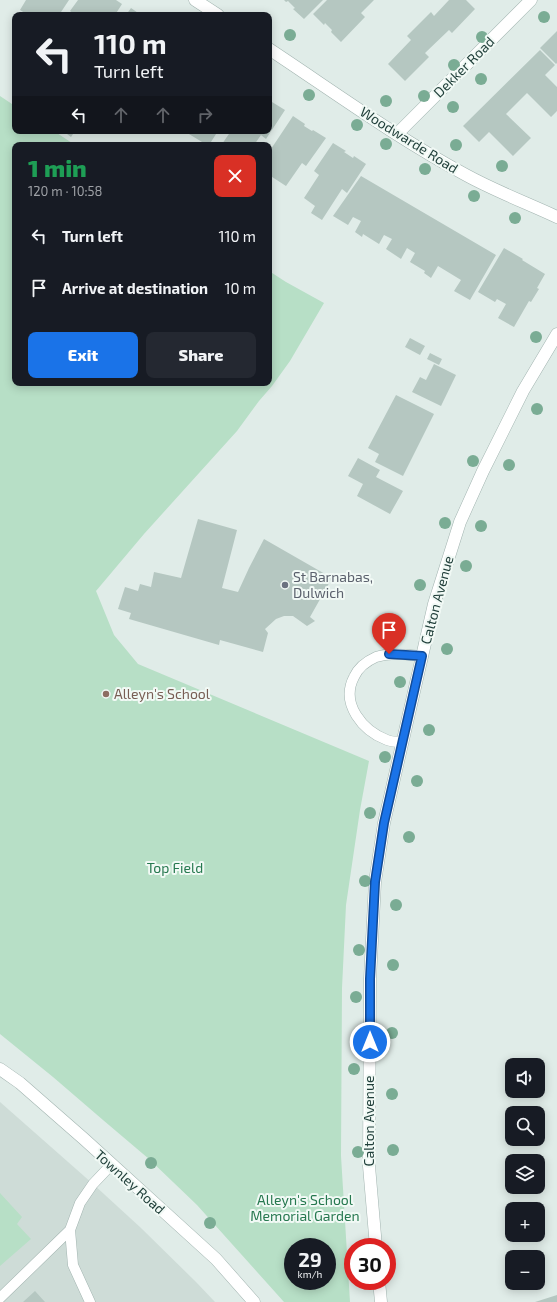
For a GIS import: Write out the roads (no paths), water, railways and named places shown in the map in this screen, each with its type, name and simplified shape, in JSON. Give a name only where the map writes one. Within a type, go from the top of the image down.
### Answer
[{"type":"street","points":[[195,0],[213,12]]},
{"type":"street","name":"Dekker Road","points":[[397,134],[531,0]]},
{"type":"street","name":"Woodwarde Road","points":[[272,51],[397,134],[467,176],[557,217]]},
{"type":"street","name":"Calton Avenue","points":[[375,1238],[369,1166],[370,979],[374,889],[384,823],[434,604],[460,522],[482,471],[523,391],[557,334]]},
{"type":"street","name":"Townley Road","points":[[0,1069],[20,1083],[216,1259],[254,1302]]},
{"type":"street","points":[[379,1290],[380,1302]]},
{"type":"lane","points":[[402,742],[388,740],[375,734],[364,725],[354,713],[349,699],[349,690],[356,672],[375,657],[389,654],[422,656]]},
{"type":"lane","points":[[90,1302],[73,1266],[70,1230],[80,1203],[93,1184],[111,1165]]},
{"type":"lane","points":[[0,1298],[70,1230]]},
{"type":"place","name":"St Barnabas, Dulwich","points":[[285,585]]},
{"type":"place","name":"Alleyn's School","points":[[106,694]]},
{"type":"park label","name":"Top Field","points":[[175,868]]},
{"type":"park label","name":"Alleyn's School Memorial Garden","points":[[305,1208]]}]
